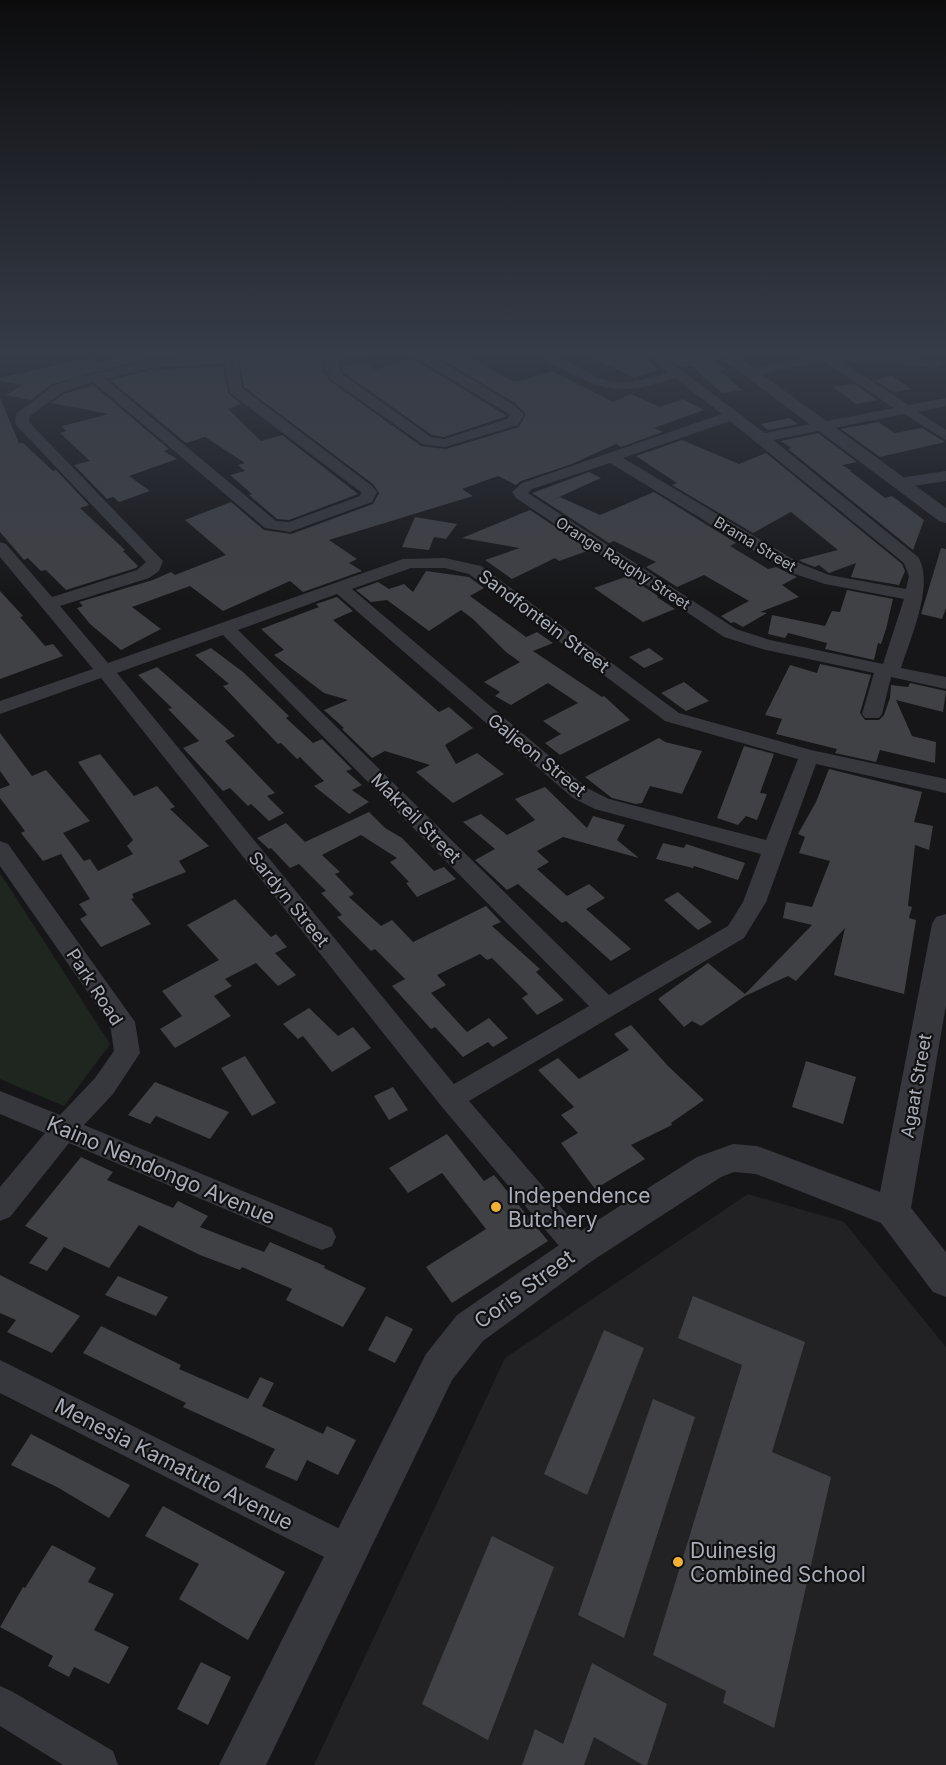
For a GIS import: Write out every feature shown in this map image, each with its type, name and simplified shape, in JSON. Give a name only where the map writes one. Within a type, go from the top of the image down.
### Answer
[{"type":"street","points":[[32,433],[155,561],[153,567],[143,574],[49,604]]},
{"type":"street","points":[[162,433],[271,525],[290,527],[367,499],[369,492],[367,489],[291,433]]},
{"type":"street","points":[[416,433],[427,441],[445,443],[476,433]]},
{"type":"street","name":"Orange Raughy Street","points":[[680,433],[527,486],[520,492],[521,495],[730,633],[766,645],[946,683]]},
{"type":"street","points":[[755,433],[912,561],[917,576],[914,596],[872,714]]},
{"type":"street","points":[[762,438],[785,433]]},
{"type":"street","points":[[831,433],[946,516]]},
{"type":"street","name":"Brama Street","points":[[611,457],[800,571],[825,579],[914,596]]},
{"type":"street","points":[[900,483],[946,476]]},
{"type":"street","name":"Sardyn Street","points":[[0,547],[106,672],[451,1099],[580,1250]]},
{"type":"street","name":"Sandfontein Street","points":[[0,708],[341,589],[408,563],[445,563],[475,570],[672,717],[809,756],[946,786]]},
{"type":"street","name":"Galjeon Street","points":[[341,589],[580,793],[602,804],[773,850]]},
{"type":"street","name":"Makreil Street","points":[[227,629],[606,1007]]},
{"type":"street","points":[[451,1099],[736,932],[755,904],[809,756]]},
{"type":"street","name":"Park Road","points":[[0,849],[122,1022],[127,1053],[104,1086],[64,1129],[0,1208]]},
{"type":"street","name":"Agaat Street","points":[[893,1212],[946,924]]},
{"type":"street","name":"Kaino Nendongo Avenue","points":[[0,1102],[322,1237]]},
{"type":"street","name":"Coris Street","points":[[242,1765],[439,1367],[470,1328],[580,1250],[709,1167],[733,1158],[757,1160],[893,1212]]},
{"type":"street","points":[[893,1212],[946,1280]]},
{"type":"street","name":"Menesia Kamatuto Avenue","points":[[0,1377],[348,1551]]},
{"type":"street","points":[[0,1705],[99,1765]]},
{"type":"shaded area","points":[[0,873],[110,1044],[64,1106],[0,1079]]},
{"type":"shaded area","name":"Duinesig Combined School","points":[[748,1194],[844,1222],[946,1347],[946,1765],[314,1765],[505,1358]]},
{"type":"building","points":[[0,433],[15,433],[19,443],[23,443],[53,471],[56,470],[89,505],[80,508],[125,550],[123,551],[138,566],[66,590],[46,570],[41,571],[28,558],[24,560],[0,532]]},
{"type":"building","points":[[60,433],[150,433],[169,449],[164,451],[177,459],[129,476],[150,491],[119,502],[113,497],[107,499],[74,465],[90,461]]},
{"type":"building","points":[[174,433],[253,433],[261,441],[282,435],[358,494],[289,520],[277,519],[230,475],[245,471],[238,465],[245,463],[205,437],[186,443]]},
{"type":"building","points":[[306,433],[403,433],[421,446],[446,449],[498,433],[659,433],[621,447],[616,444],[572,464],[521,481],[516,485],[498,476],[462,489],[473,496],[329,540],[357,559],[349,563],[362,571],[303,592],[290,581],[223,611],[190,586],[132,607],[161,629],[121,650],[90,624],[77,608],[83,606],[79,602],[153,580],[171,572],[175,575],[226,555],[185,520],[231,502],[264,530],[291,534],[373,504],[379,493],[373,484]]},
{"type":"building","points":[[430,433],[455,433],[444,437]]},
{"type":"building","points":[[818,433],[857,462],[842,465],[885,498],[892,496],[924,520],[913,550],[788,449],[791,448],[781,441]]},
{"type":"building","points":[[847,433],[931,433],[945,442],[880,457]]},
{"type":"building","points":[[682,440],[739,464],[766,453],[902,564],[905,571],[899,585],[851,577],[856,563],[829,573],[819,565],[815,567],[802,562],[799,560],[838,550],[791,512],[753,533],[672,485],[677,483],[636,456]]},
{"type":"building","points":[[589,472],[601,478],[548,502],[560,497],[600,515],[654,492],[736,543],[730,546],[768,569],[776,567],[797,577],[782,585],[799,597],[760,612],[767,613],[743,627],[734,622],[731,623],[721,616],[749,601],[704,575],[677,587],[646,567],[656,562],[614,541],[609,543],[532,493]]},
{"type":"building","points":[[530,510],[590,550],[559,561],[555,558],[512,579],[485,560],[520,548],[462,538]]},
{"type":"building","points":[[415,517],[457,524],[446,539],[434,537],[429,550],[402,547]]},
{"type":"building","points":[[941,548],[946,549],[946,608],[942,619],[921,614]]},
{"type":"building","points":[[426,571],[469,577],[484,588],[470,596],[526,637],[537,632],[553,643],[533,651],[602,697],[604,696],[630,720],[560,755],[545,743],[561,734],[543,721],[578,703],[548,683],[511,705],[495,696],[500,692],[484,682],[520,662],[461,610],[429,631],[387,600],[371,602],[356,590],[378,582],[389,589],[404,584],[413,592]]},
{"type":"building","points":[[628,576],[675,609],[643,622],[594,588]]},
{"type":"building","points":[[847,590],[893,599],[886,629],[881,644],[878,643],[874,660],[825,649],[827,643],[788,633],[785,638],[768,634],[772,615],[825,626],[832,611],[840,612]]},
{"type":"building","points":[[0,591],[23,616],[20,617],[45,646],[53,644],[63,656],[0,679]]},
{"type":"building","points":[[337,597],[353,611],[333,620],[439,712],[449,707],[473,728],[445,745],[456,764],[477,753],[504,774],[453,803],[416,772],[430,765],[385,751],[372,758],[324,710],[348,700],[324,693],[274,655],[284,650],[261,629],[319,607],[316,604]]},
{"type":"building","points":[[211,648],[243,672],[289,716],[286,718],[313,743],[322,739],[352,769],[346,771],[362,785],[352,790],[369,802],[349,814],[314,786],[324,781],[300,757],[297,759],[281,743],[278,744],[223,686],[229,684],[195,655]]},
{"type":"building","points":[[649,648],[664,659],[644,668],[629,657]]},
{"type":"building","points":[[820,664],[871,675],[860,713],[865,720],[879,720],[884,715],[890,698],[891,685],[908,687],[910,683],[946,691],[943,712],[896,700],[912,736],[936,742],[935,763],[880,750],[876,762],[835,753],[837,749],[776,734],[782,719],[765,715],[790,665],[817,673]]},
{"type":"building","points":[[157,667],[235,736],[225,741],[275,793],[267,796],[284,813],[269,821],[251,804],[248,806],[230,788],[223,791],[183,748],[199,741],[168,709],[172,708],[138,675]]},
{"type":"building","points":[[684,682],[709,701],[686,711],[661,693]]},
{"type":"building","points":[[0,733],[32,776],[46,770],[90,821],[63,833],[84,861],[90,859],[98,871],[133,854],[127,846],[133,840],[78,762],[100,754],[134,796],[157,786],[175,807],[170,809],[209,846],[179,861],[186,872],[132,894],[134,898],[131,899],[151,924],[101,947],[80,919],[87,915],[79,904],[90,899],[61,854],[43,861],[21,833],[25,831],[0,798],[0,789],[10,785],[0,771]]},
{"type":"building","points":[[659,738],[665,742],[702,751],[682,794],[650,786],[642,803],[636,804],[612,798],[585,777]]},
{"type":"building","points":[[744,746],[774,754],[760,793],[767,794],[757,820],[746,816],[738,825],[717,818]]},
{"type":"building","points":[[829,769],[922,792],[914,822],[933,826],[929,850],[915,845],[908,906],[912,907],[909,918],[916,920],[904,994],[834,975],[845,928],[796,981],[788,976],[745,996],[701,1026],[692,1021],[684,1027],[658,999],[708,963],[745,994],[812,925],[783,918],[786,902],[812,907],[830,861],[799,853],[805,837],[798,834],[816,802]]},
{"type":"building","points":[[545,787],[587,828],[593,816],[625,825],[617,840],[639,858],[563,837],[537,851],[549,862],[537,869],[567,896],[589,884],[605,898],[586,909],[631,949],[611,961],[566,921],[562,923],[518,884],[507,890],[475,860],[495,849],[463,822],[481,814],[507,835],[535,820],[515,799]]},
{"type":"building","points":[[369,812],[385,828],[402,838],[434,871],[444,867],[456,879],[417,897],[406,883],[409,882],[390,862],[397,858],[361,835],[322,855],[340,872],[335,874],[354,894],[349,897],[381,926],[392,920],[413,942],[486,906],[501,922],[492,926],[540,969],[536,972],[564,1000],[537,1015],[522,998],[528,994],[492,958],[487,960],[480,954],[437,975],[446,985],[431,993],[467,1032],[489,1018],[508,1038],[493,1047],[488,1042],[463,1057],[435,1027],[431,1029],[392,986],[405,979],[375,949],[371,951],[337,917],[342,915],[321,893],[326,891],[299,864],[290,868],[271,848],[269,849],[257,838],[286,823],[305,842]]},
{"type":"building","points":[[663,843],[684,848],[686,844],[745,863],[738,880],[694,866],[693,868],[656,859]]},
{"type":"building","points":[[678,892],[712,922],[698,930],[664,900]]},
{"type":"building","points":[[235,899],[271,937],[276,934],[287,947],[275,953],[296,975],[278,986],[256,963],[225,979],[232,986],[214,996],[231,1016],[175,1048],[160,1029],[182,1016],[162,991],[219,960],[187,925]]},
{"type":"building","points":[[309,1008],[338,1036],[353,1027],[371,1048],[332,1072],[303,1036],[298,1039],[283,1024]]},
{"type":"building","points":[[631,1025],[668,1066],[704,1100],[671,1123],[672,1125],[631,1145],[645,1159],[595,1189],[561,1143],[578,1133],[561,1115],[574,1107],[538,1070],[558,1058],[579,1079],[629,1050],[614,1034]]},
{"type":"building","points":[[245,1056],[276,1103],[252,1116],[221,1068]]},
{"type":"building","points":[[806,1061],[856,1077],[843,1124],[792,1107]]},
{"type":"building","points":[[155,1082],[229,1112],[210,1139],[156,1116],[150,1124],[128,1115]]},
{"type":"building","points":[[393,1087],[408,1110],[389,1120],[374,1096]]},
{"type":"building","points":[[447,1134],[484,1181],[494,1175],[548,1241],[452,1303],[426,1267],[486,1229],[442,1173],[408,1193],[389,1168]]},
{"type":"building","points":[[81,1157],[113,1172],[107,1180],[173,1208],[178,1201],[208,1216],[200,1227],[264,1252],[270,1242],[325,1266],[324,1268],[366,1288],[343,1327],[286,1300],[292,1289],[242,1267],[240,1270],[200,1255],[139,1225],[109,1268],[64,1247],[47,1271],[29,1263],[48,1238],[25,1226]]},
{"type":"building","points":[[0,1275],[80,1316],[52,1353],[7,1332],[16,1320],[0,1313]]},
{"type":"building","points":[[118,1276],[168,1297],[156,1316],[105,1295]]},
{"type":"building","points":[[693,1296],[805,1342],[772,1452],[831,1477],[774,1728],[723,1703],[726,1691],[653,1655],[742,1365],[678,1338]]},
{"type":"building","points":[[386,1316],[413,1329],[395,1363],[368,1350]]},
{"type":"building","points":[[101,1326],[181,1365],[179,1369],[248,1399],[260,1377],[274,1383],[262,1406],[323,1434],[327,1426],[356,1440],[338,1475],[307,1460],[297,1481],[265,1467],[275,1449],[183,1407],[186,1403],[83,1353]]},
{"type":"building","points":[[604,1330],[644,1348],[587,1495],[544,1474]]},
{"type":"building","points":[[653,1399],[695,1417],[624,1638],[578,1615]]},
{"type":"building","points":[[31,1434],[130,1485],[109,1518],[57,1487],[11,1465]]},
{"type":"building","points":[[163,1506],[285,1572],[248,1640],[179,1599],[199,1564],[145,1536]]},
{"type":"building","points":[[492,1536],[554,1567],[488,1740],[422,1704]]},
{"type":"building","points":[[52,1545],[96,1568],[88,1582],[114,1594],[94,1630],[129,1647],[109,1684],[74,1667],[69,1677],[48,1666],[53,1656],[0,1627],[23,1587],[25,1588]]},
{"type":"building","points":[[201,1662],[231,1677],[208,1725],[177,1709]]},
{"type":"building","points":[[592,1663],[667,1704],[647,1765],[643,1765],[594,1737],[584,1765],[522,1765],[535,1729],[563,1744]]},
{"type":"place","name":"Independence Butchery","points":[[496,1207]]},
{"type":"place","name":"Duinesig Combined School","points":[[678,1562]]}]
